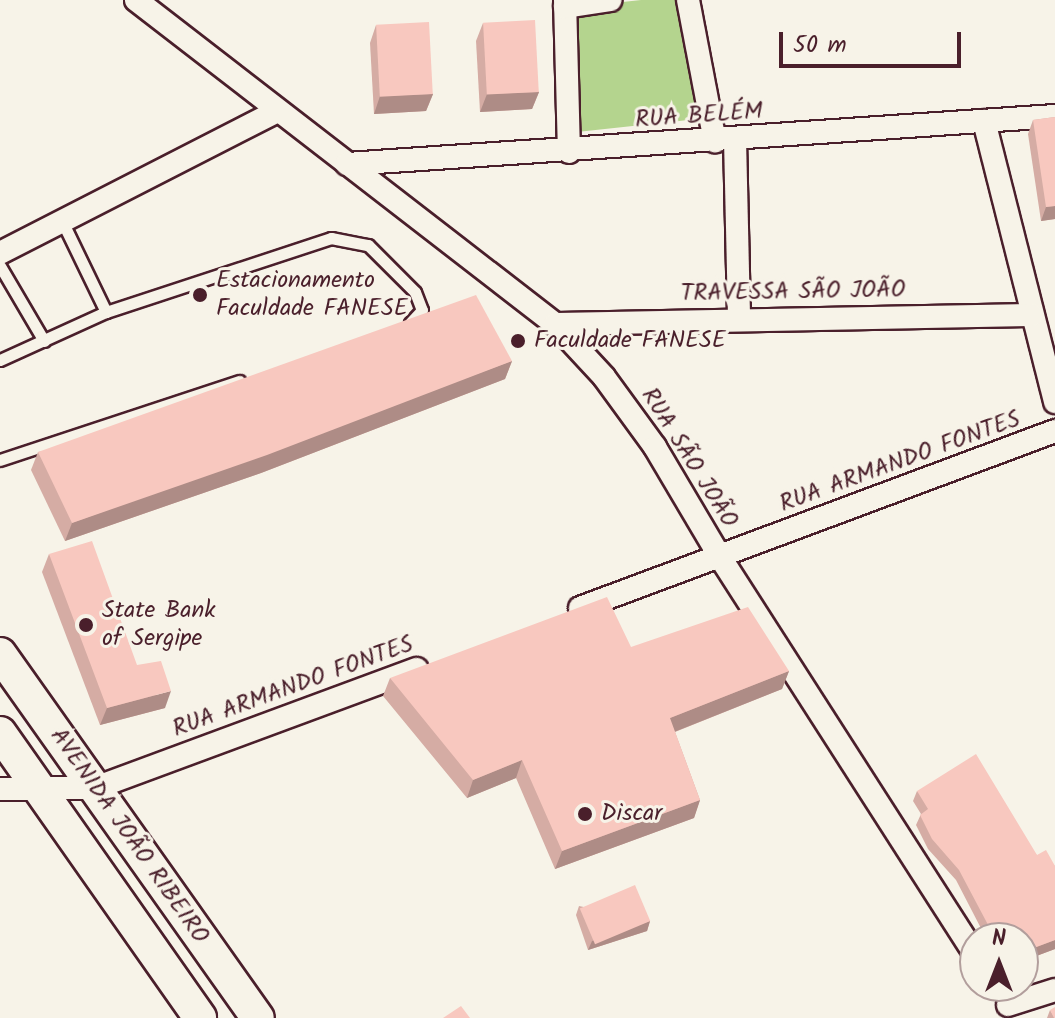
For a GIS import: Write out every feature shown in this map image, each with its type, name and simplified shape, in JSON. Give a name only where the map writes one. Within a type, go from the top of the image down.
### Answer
[{"type":"main road","name":"AVENIDA JOÃO RIBEIRO","points":[[0,654],[258,1018]]},
{"type":"main road","name":"AVENIDA JOÃO RIBEIRO","points":[[0,733],[200,1018]]},
{"type":"street","name":"RUA SÃO JOÃO","points":[[136,0],[555,324],[627,406],[959,929]]},
{"type":"street","points":[[569,152],[565,4],[610,0]]},
{"type":"street","points":[[688,0],[725,140],[739,317]]},
{"type":"street","points":[[0,253],[278,111]]},
{"type":"street","name":"RUA BELÉM","points":[[347,164],[569,152],[1055,116]]},
{"type":"street","points":[[984,121],[1055,402]]},
{"type":"street","name":"TRAVESSA SÃO JOÃO","points":[[555,324],[739,317],[1032,315]]},
{"type":"street","name":"RUA ARMANDO FONTES","points":[[555,618],[1055,431]]},
{"type":"street","name":"RUA ARMANDO FONTES","points":[[0,789],[95,788],[435,662]]},
{"type":"street","points":[[1013,1012],[1055,990]]},
{"type":"lane","points":[[63,223],[106,312]]},
{"type":"lane","points":[[0,360],[106,312],[338,238],[368,245],[419,296],[422,304],[417,318],[392,330]]},
{"type":"lane","points":[[0,266],[44,341]]},
{"type":"lane","points":[[0,460],[256,375]]},
{"type":"green space","points":[[641,0],[694,0],[707,118],[577,132],[568,8]]},
{"type":"building","points":[[535,20],[539,92],[487,95],[483,23]]},
{"type":"building","points":[[429,22],[433,94],[380,97],[376,25]]},
{"type":"building","points":[[1055,117],[1055,206],[1046,207],[1033,120]]},
{"type":"building","name":"Faculdade FANESE","points":[[476,295],[512,361],[267,455],[72,523],[38,452]]},
{"type":"building","name":"State Bank of Sergipe","points":[[92,541],[137,665],[161,661],[171,691],[107,708],[49,554]]},
{"type":"building","points":[[607,597],[631,647],[748,607],[789,671],[670,718],[700,800],[562,851],[522,760],[473,780],[390,678]]},
{"type":"building","points":[[976,754],[1037,855],[1046,850],[1055,866],[1055,940],[1039,946],[1039,922],[987,922],[959,870],[932,839],[920,815],[928,809],[917,791]]},
{"type":"building","points":[[635,885],[650,921],[595,944],[580,908]]},
{"type":"building","points":[[461,1006],[470,1018],[443,1018]]},
{"type":"place","name":"Estacionamento Faculdade FANESE","points":[[200,295]]},
{"type":"place","name":"Faculdade FANESE","points":[[518,341]]},
{"type":"place","name":"State Bank of Sergipe","points":[[86,625]]},
{"type":"place","name":"Discar","points":[[585,814]]}]
